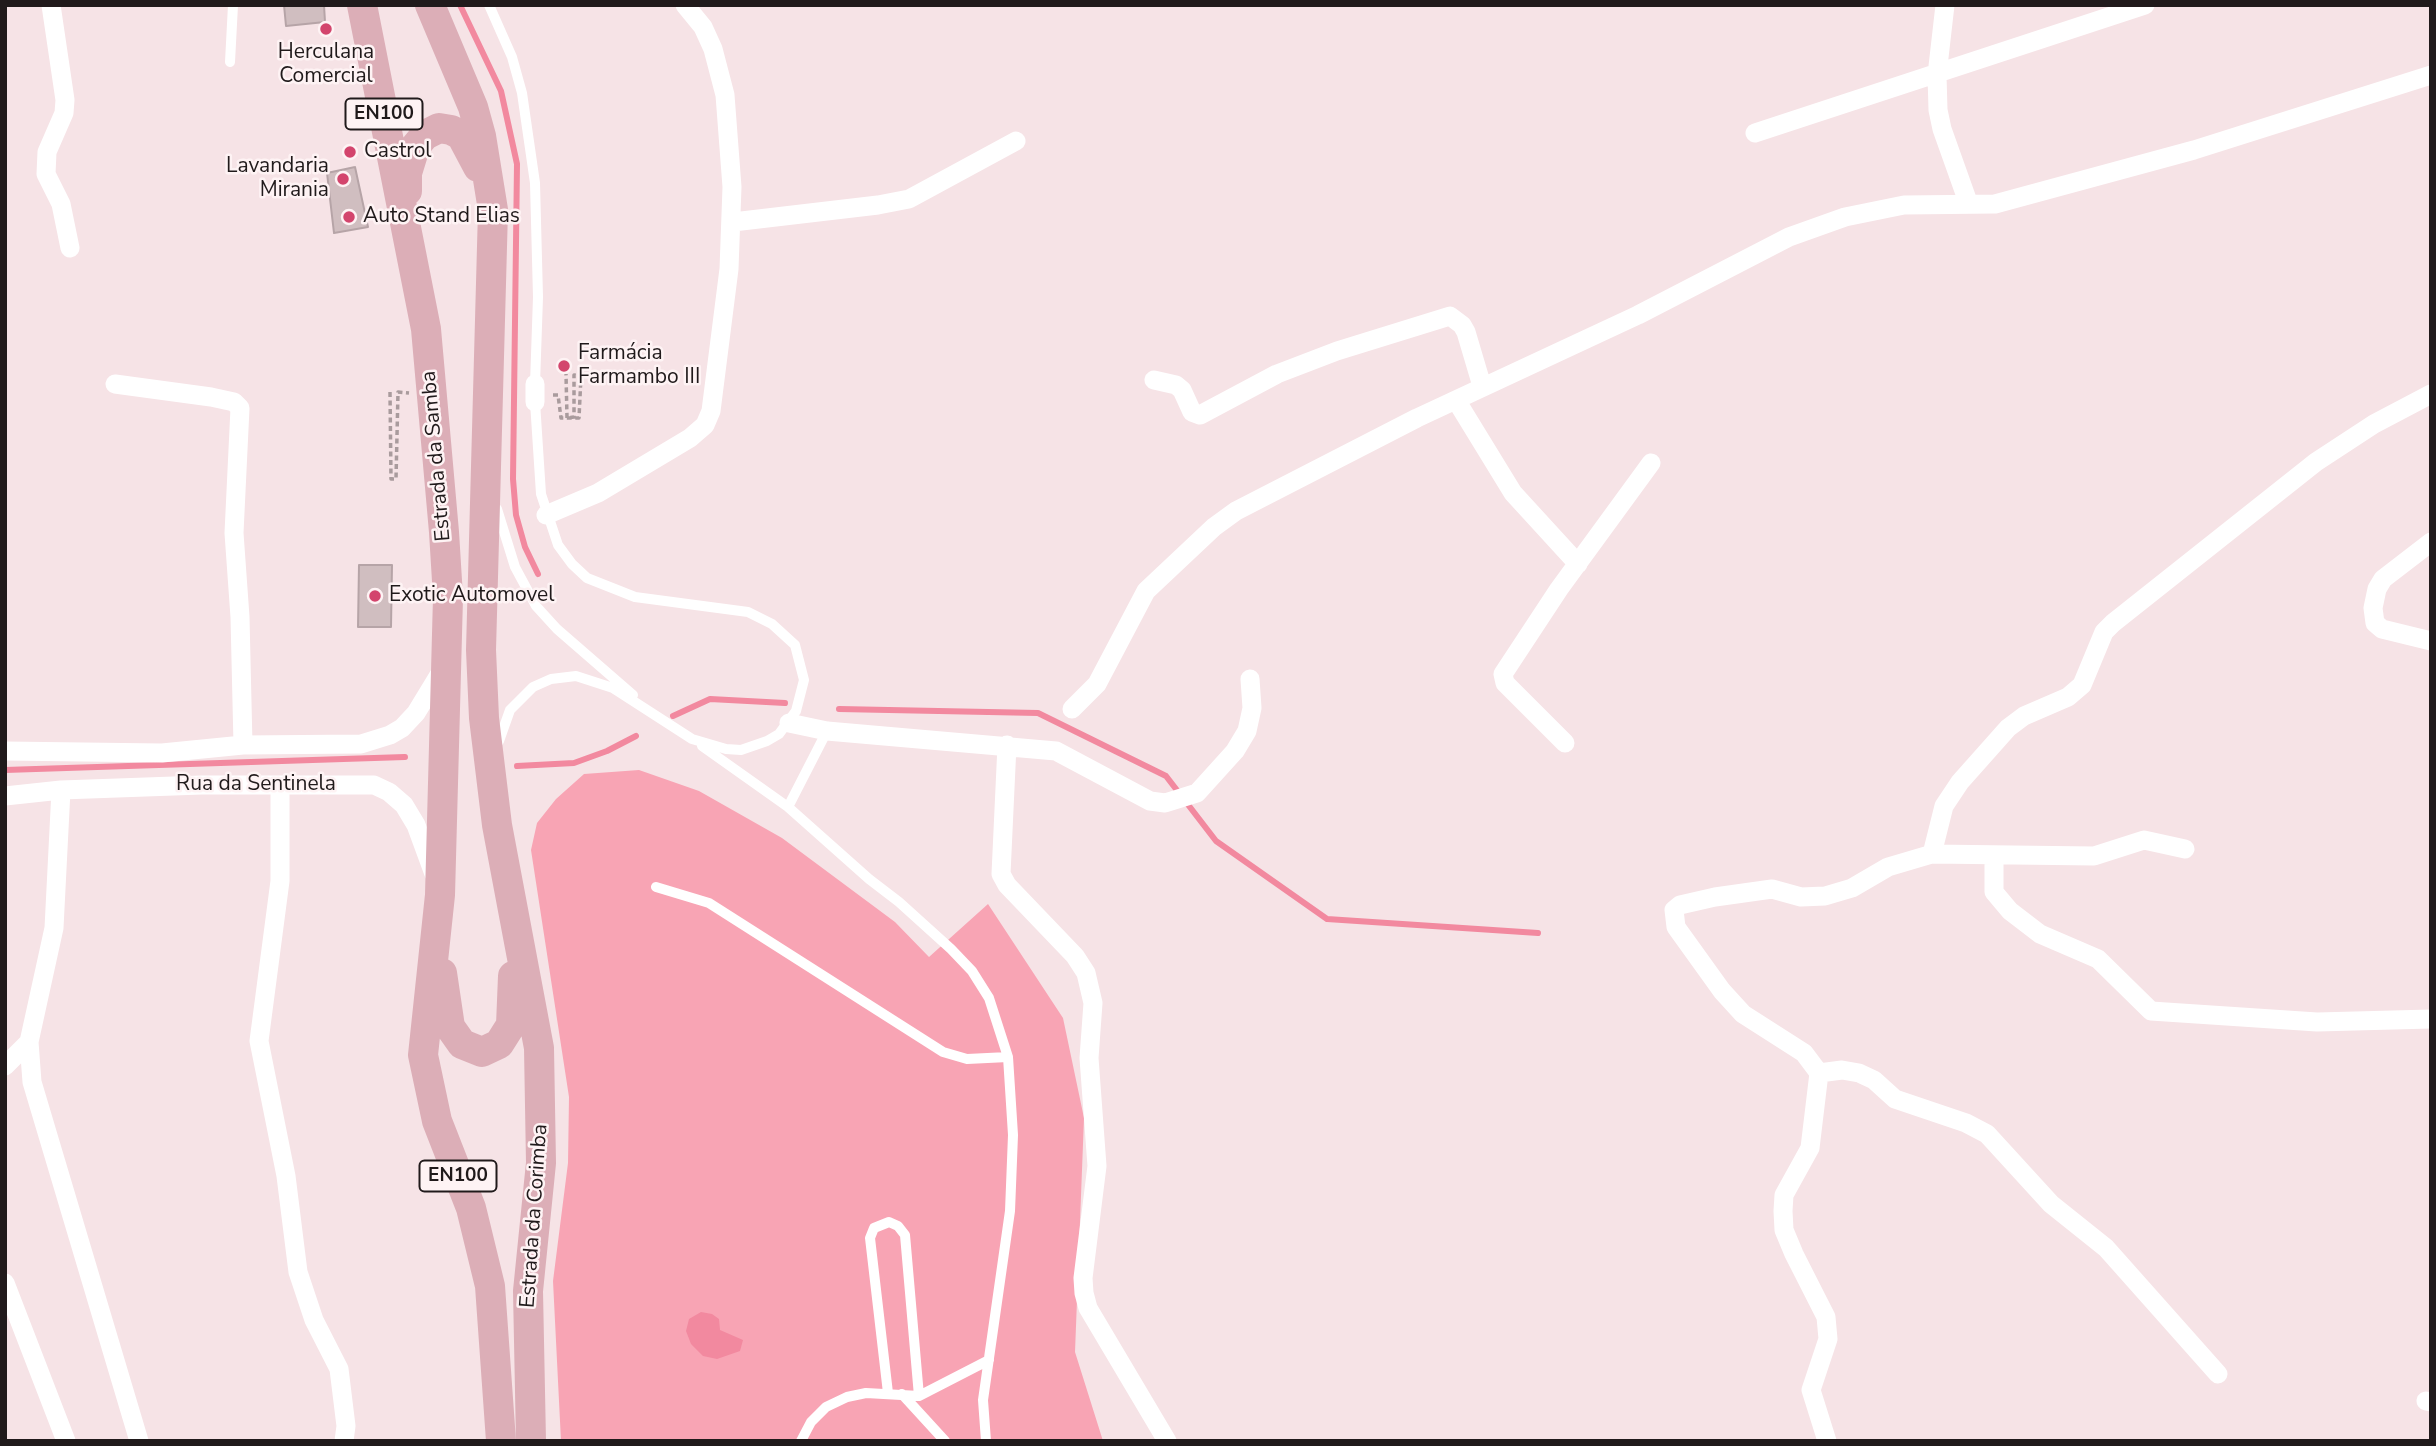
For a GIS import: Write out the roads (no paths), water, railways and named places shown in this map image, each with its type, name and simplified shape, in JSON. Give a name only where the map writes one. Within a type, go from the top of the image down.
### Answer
[{"type":"main road","name":"Estrada da Samba","points":[[362,5],[426,329],[432,380],[448,597],[439,904]]},
{"type":"main road","name":"Estrada da Samba","points":[[430,5],[473,107],[481,136],[493,210],[481,650],[484,718],[497,825],[513,910]]},
{"type":"main road","points":[[406,222],[411,159],[425,135],[439,128],[461,135],[469,146],[493,210]]},
{"type":"main road","points":[[439,904],[443,985],[450,1027],[462,1044],[482,1052],[499,1044],[511,1025],[513,910]]},
{"type":"main road","name":"Estrada da Corimba","points":[[439,904],[423,1055],[437,1121],[471,1208],[490,1286],[501,1441]]},
{"type":"main road","name":"Estrada da Corimba","points":[[513,910],[539,1048],[542,1127],[528,1291],[531,1441]]},
{"type":"street","points":[[51,5],[65,100],[64,113],[47,152],[46,174],[61,204],[69,248]]},
{"type":"street","points":[[546,515],[617,483],[690,438],[705,425],[711,411],[733,222],[725,95],[713,48],[703,27],[685,5]]},
{"type":"street","points":[[1945,5],[1937,75],[1942,128],[1968,202]]},
{"type":"street","points":[[1755,133],[2145,5]]},
{"type":"street","points":[[1072,709],[1097,684],[1146,591],[1214,527],[1236,511],[1482,386],[1638,315],[1789,237],[1845,217],[1904,205],[1968,202],[1995,204],[2099,178],[2431,75]]},
{"type":"street","points":[[733,222],[909,199],[1017,141]]},
{"type":"street","points":[[1154,380],[1176,385],[1182,390],[1192,412],[1200,415],[1301,365],[1429,320],[1450,316],[1462,325],[1466,332],[1482,386]]},
{"type":"street","points":[[115,384],[211,397],[234,402],[240,408],[234,533],[240,617],[243,745]]},
{"type":"street","points":[[1932,854],[1944,806],[1960,782],[2008,728],[2024,716],[2068,697],[2082,685],[2104,632],[2113,623],[2316,462],[2374,424],[2431,394]]},
{"type":"street","points":[[1456,400],[1513,492],[1578,564]]},
{"type":"street","points":[[1565,743],[1502,678],[1504,669],[1651,463]]},
{"type":"street","points":[[2431,542],[2383,579],[2372,608],[2375,624],[2382,629],[2431,641]]},
{"type":"street","name":"Rua da Sentinela","points":[[5,751],[162,753],[204,752],[243,745],[361,744],[390,735],[416,713],[446,663]]},
{"type":"street","points":[[789,723],[827,732],[1056,751],[1150,801],[1165,803],[1197,793],[1236,751],[1247,731],[1252,708],[1250,679]]},
{"type":"street","points":[[1007,746],[1001,873],[1007,885],[1075,956],[1086,973],[1093,1003],[1089,1058],[1097,1132],[1097,1166],[1083,1278],[1084,1293],[1088,1308],[1167,1441]]},
{"type":"street","name":"Rua da Sentinela","points":[[5,796],[61,790],[202,785],[373,785],[389,792],[404,805],[416,825],[439,904]]},
{"type":"street","points":[[280,786],[280,881],[259,1041],[286,1176],[298,1272],[314,1320],[341,1380],[346,1426],[344,1441]]},
{"type":"street","points":[[61,790],[54,928],[29,1042],[32,1082],[139,1441]]},
{"type":"street","points":[[1827,1441],[1811,1390],[1828,1339],[1826,1317],[1784,1230],[1783,1211],[1784,1195],[1810,1147],[1819,1073],[1804,1054],[1743,1014],[1722,991],[1676,927],[1674,910],[1680,905],[1715,897],[1772,889],[1801,897],[1825,896],[1852,888],[1888,867],[1932,854],[2094,856],[2144,840],[2185,849]]},
{"type":"street","points":[[1993,856],[1994,892],[2010,911],[2040,934],[2098,959],[2151,1011],[2317,1022],[2431,1019]]},
{"type":"street","points":[[5,1066],[29,1042]]},
{"type":"street","points":[[1819,1073],[1842,1069],[1859,1073],[1874,1080],[1895,1099],[1966,1123],[1987,1134],[2051,1204],[2106,1248],[2218,1374]]},
{"type":"street","points":[[5,1283],[66,1441]]},
{"type":"lane","points":[[230,62],[233,5]]},
{"type":"lane","points":[[489,5],[512,57],[522,93],[535,183],[538,298],[535,393],[537,464],[546,515],[558,545],[587,578],[635,597],[690,607],[748,612],[784,632],[795,645],[804,680],[799,702],[789,723]]},
{"type":"lane","name":"Estrada da Samba","points":[[489,430],[495,502],[504,536],[515,567],[536,606],[557,629],[658,716]]},
{"type":"lane","name":"Estrada da Samba","points":[[497,825],[499,735],[510,710],[533,687],[563,676],[584,678],[613,688],[692,739],[726,749],[741,750],[767,741],[789,723]]},
{"type":"lane","points":[[788,807],[827,732]]},
{"type":"lane","points":[[692,739],[788,807],[951,948],[972,971],[989,998],[1008,1057],[1013,1135],[1010,1211],[983,1400],[986,1441]]},
{"type":"lane","points":[[656,887],[709,904],[943,1052],[967,1059],[1008,1057]]},
{"type":"lane","points":[[888,1393],[870,1238],[874,1228],[889,1222],[898,1226],[905,1235],[919,1396]]},
{"type":"lane","points":[[801,1441],[811,1422],[826,1407],[847,1397],[888,1393],[919,1396],[989,1360]]},
{"type":"lane","points":[[902,1394],[945,1441]]},
{"type":"waterway","points":[[460,5],[501,91],[517,164],[513,479],[516,515],[525,547],[538,574]]},
{"type":"waterway","points":[[673,716],[710,699],[785,703]]},
{"type":"waterway","points":[[839,709],[1038,713],[1166,776],[1216,841],[1327,919],[1538,933]]},
{"type":"waterway","points":[[517,766],[574,763],[607,751],[636,736]]},
{"type":"waterway","points":[[5,770],[405,757]]},
{"type":"place","name":"Herculana Comercial","points":[[326,29]]},
{"type":"place","name":"Castrol","points":[[350,152]]},
{"type":"place","name":"Lavandaria Mirania","points":[[343,179]]},
{"type":"place","name":"Auto Stand Elias","points":[[349,217]]},
{"type":"place","name":"Farmácia Farmambo III","points":[[564,366]]},
{"type":"place","name":"Exotic Automovel","points":[[375,596]]}]
